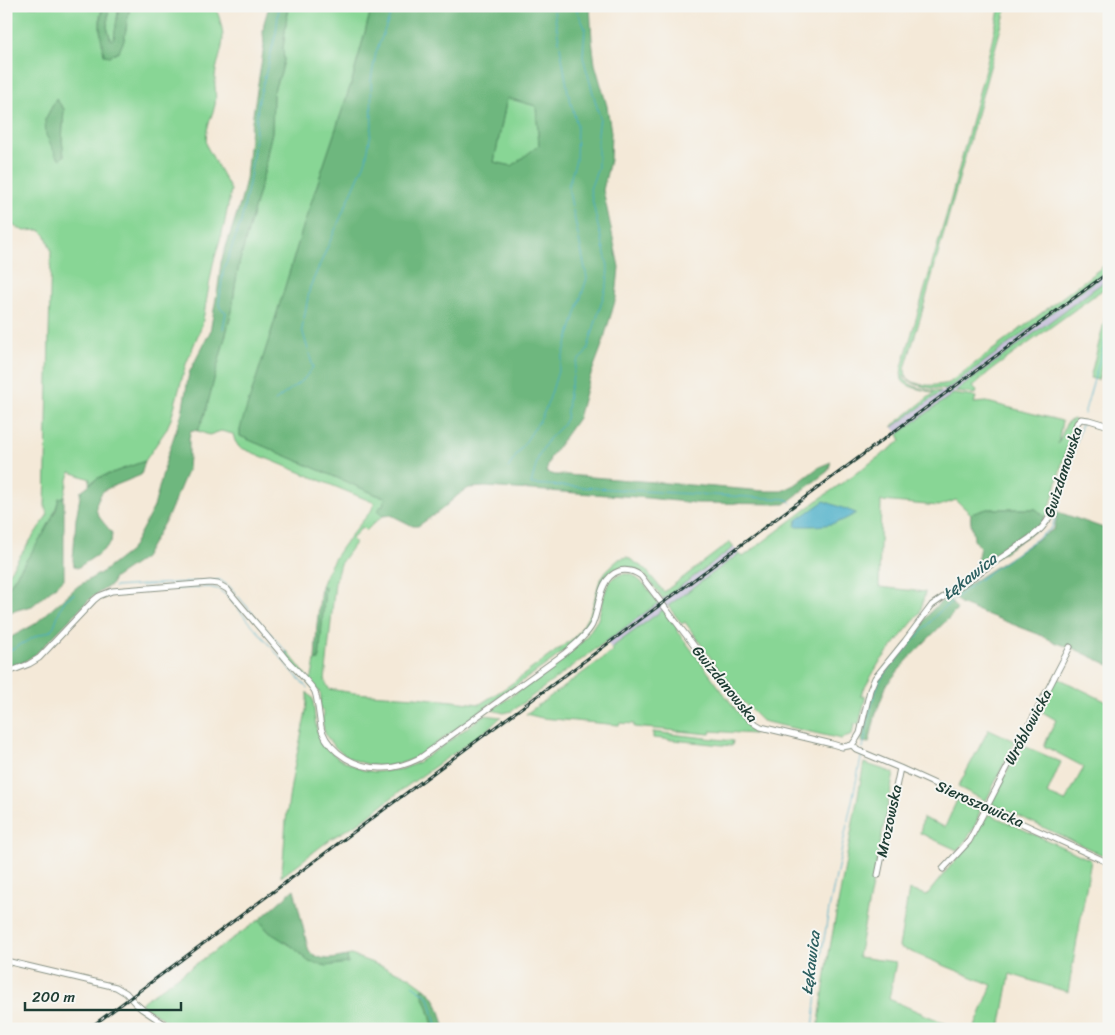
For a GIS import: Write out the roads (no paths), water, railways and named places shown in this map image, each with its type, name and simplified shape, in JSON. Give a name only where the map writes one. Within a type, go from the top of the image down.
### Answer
[{"type":"street","name":"Gwizdanowska","points":[[6,673],[39,658],[99,596],[112,591],[214,583],[227,588],[315,692],[318,715],[325,737],[334,750],[346,759],[358,764],[380,768],[402,766],[428,752],[576,644],[592,624],[606,581],[612,575],[626,570],[641,576],[749,718],[756,724],[761,727],[837,746],[852,745],[860,733],[870,690],[875,678],[932,605],[1030,538],[1045,525],[1051,514],[1077,422],[1081,419],[1089,420],[1109,426]]},
{"type":"street","name":"Wróblowicka","points":[[943,869],[969,841],[1070,647]]},
{"type":"street","name":"Sieroszowicka","points":[[852,745],[857,750],[986,806],[1109,863]]},
{"type":"street","name":"Mrozowska","points":[[878,875],[900,768]]},
{"type":"street","points":[[6,961],[116,987],[126,993],[142,1009],[172,1029]]},
{"type":"water","points":[[824,501],[856,513],[834,523],[819,526],[795,526],[797,520]]},
{"type":"waterway","points":[[223,329],[226,312],[220,308],[219,304],[223,272],[241,222],[254,150],[258,103],[276,33],[279,6]]},
{"type":"waterway","points":[[275,401],[304,379],[313,367],[302,329],[310,287],[366,160],[372,127],[371,80],[376,52],[394,6]]},
{"type":"waterway","points":[[508,468],[542,417],[587,278],[568,187],[576,160],[577,125],[568,92],[553,6]]},
{"type":"waterway","points":[[575,6],[585,28],[583,57],[600,118],[598,168],[590,189],[608,266],[607,284],[587,351],[576,364],[569,392],[566,419],[542,450],[531,484],[785,499],[791,503]]},
{"type":"waterway","name":"Łękawica","points":[[1084,414],[1109,328]]},
{"type":"waterway","name":"Łękawica","points":[[863,748],[872,703],[882,677],[937,614],[954,599],[1052,528],[1082,423]]},
{"type":"waterway","points":[[114,587],[220,580],[230,587],[288,654]]},
{"type":"waterway","points":[[176,589],[209,587],[218,589],[227,596],[307,688]]},
{"type":"waterway","points":[[6,655],[11,650],[36,636],[50,631],[66,599],[74,594]]},
{"type":"waterway","name":"Łękawica","points":[[813,1029],[821,957],[829,909],[862,754]]},
{"type":"waterway","points":[[412,985],[429,997],[437,1029]]},
{"type":"railway","points":[[88,1029],[1109,272]]}]
